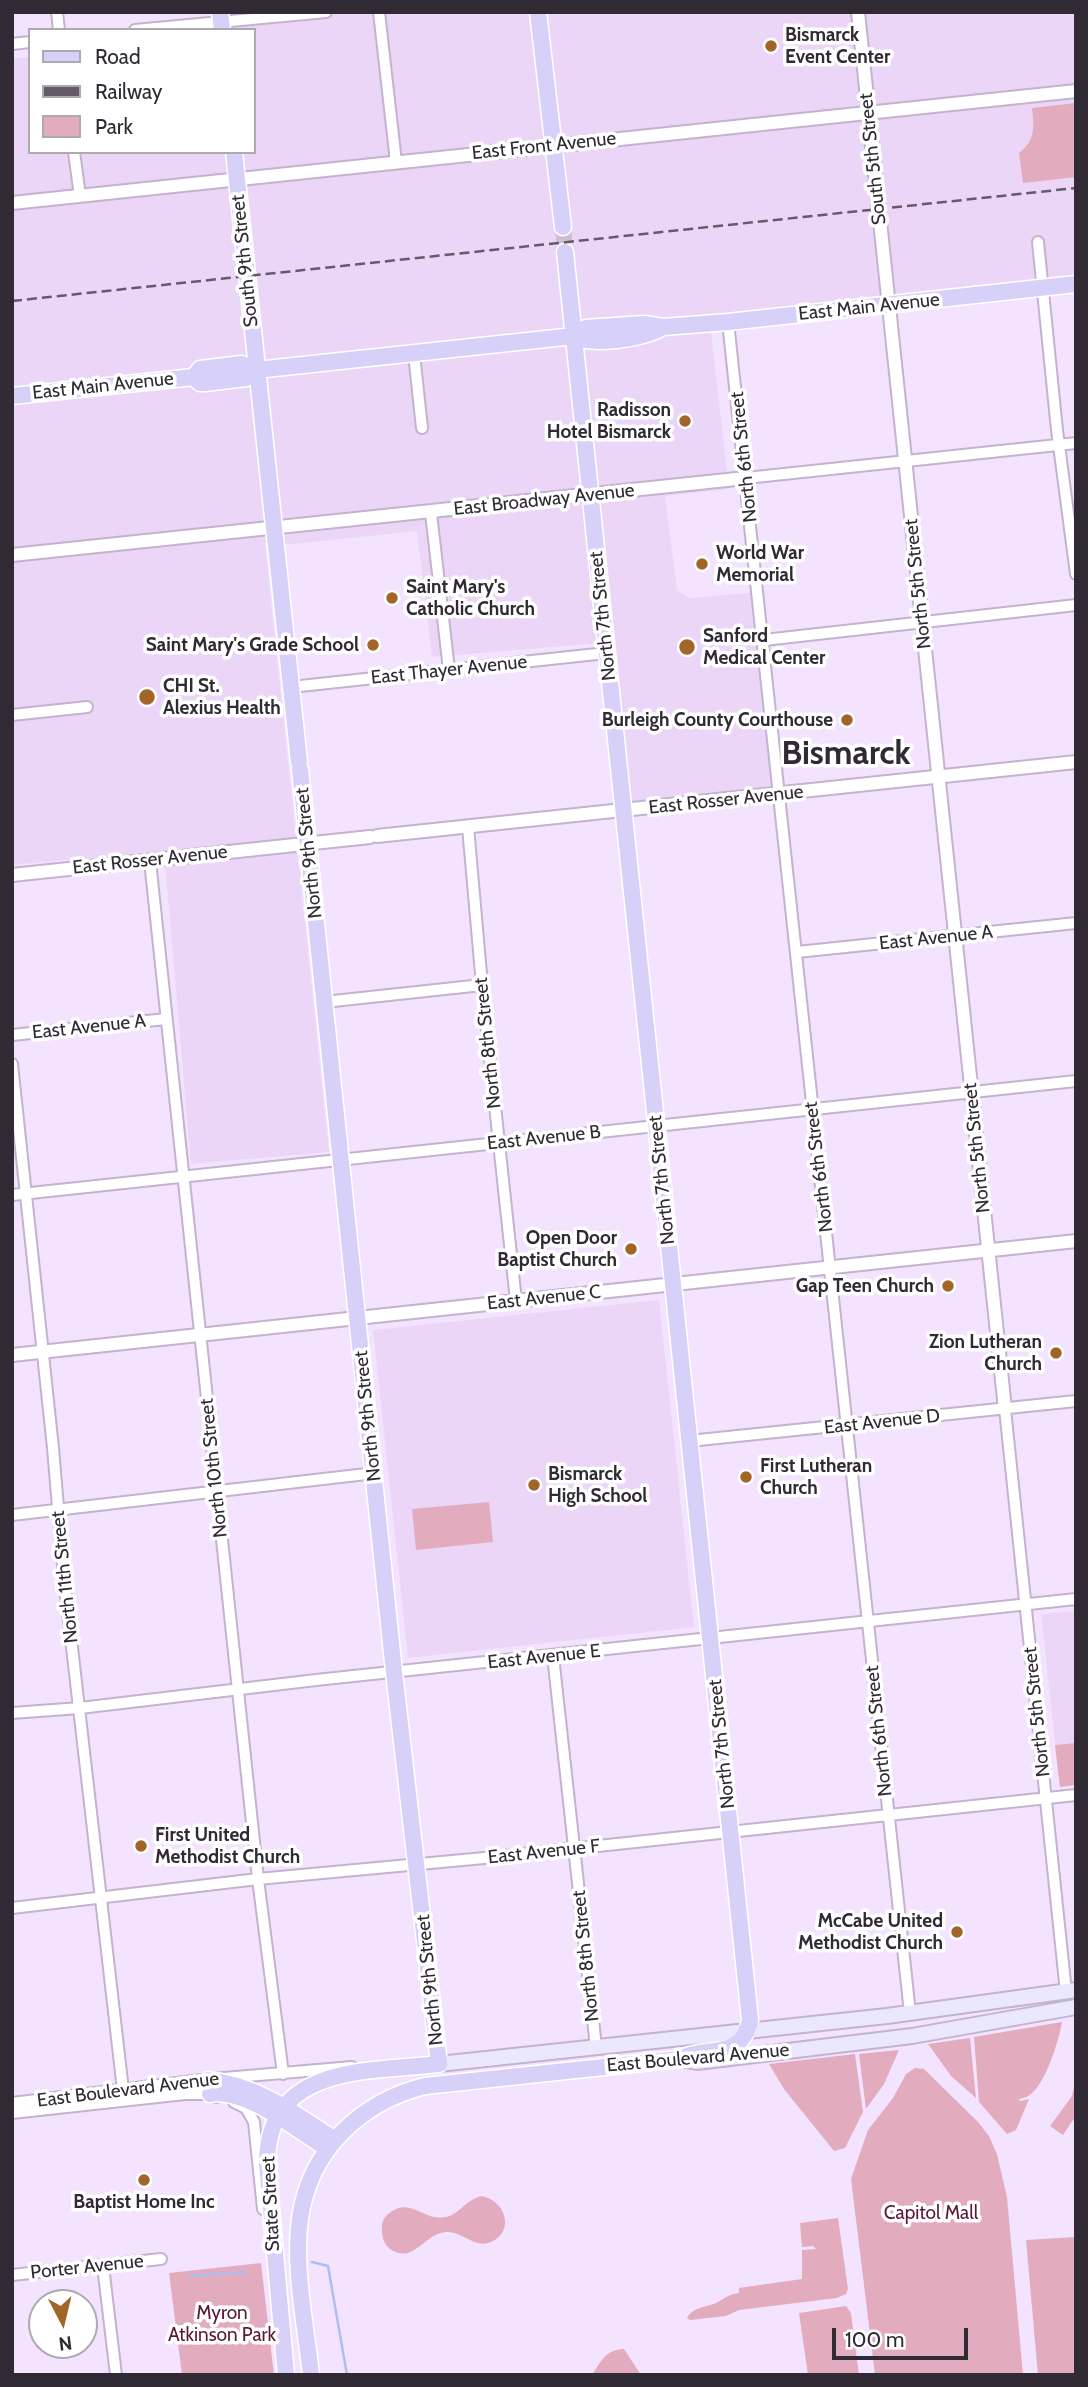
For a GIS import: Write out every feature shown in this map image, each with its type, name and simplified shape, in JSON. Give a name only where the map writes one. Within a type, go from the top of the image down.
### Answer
[{"type":"main road","points":[[538,12],[562,226]]},
{"type":"main road","name":"South 9th Street","points":[[234,154],[256,370]]},
{"type":"main road","name":"North 7th Street","points":[[565,252],[712,1639],[750,2013],[747,2031]]},
{"type":"main road","name":"East Main Avenue","points":[[12,396],[194,377],[202,368],[242,364],[256,370],[574,336],[588,342],[645,335],[663,327],[1076,284]]},
{"type":"main road","name":"North 9th Street","points":[[256,370],[394,1672],[439,2064]]},
{"type":"main road","name":"East Boulevard Avenue","points":[[281,2112],[299,2092],[314,2083],[345,2074],[910,2013],[1071,1991]]},
{"type":"main road","name":"East Boulevard Avenue","points":[[331,2145],[360,2116],[395,2096],[425,2087],[679,2059],[691,2062],[912,2036],[1076,2007]]},
{"type":"main road","points":[[679,2059],[687,2055],[727,2049],[739,2042],[747,2031]]},
{"type":"main road","points":[[439,2064],[461,2075],[488,2079]]},
{"type":"main road","points":[[209,2087],[245,2087],[331,2145]]},
{"type":"main road","name":"State Street","points":[[281,2112],[271,2131],[267,2155],[274,2263],[286,2375]]},
{"type":"main road","name":"State Street","points":[[311,2375],[299,2256],[299,2230],[309,2185],[331,2145]]},
{"type":"street","points":[[156,28],[326,12]]},
{"type":"street","points":[[379,12],[396,162]]},
{"type":"street","name":"South 5th Street","points":[[858,12],[889,305]]},
{"type":"street","name":"East Front Avenue","points":[[12,203],[1076,91]]},
{"type":"street","points":[[74,154],[80,196]]},
{"type":"street","points":[[1038,242],[1059,445],[1076,574]]},
{"type":"street","name":"North 5th Street","points":[[889,305],[1025,1605],[1071,1991]]},
{"type":"street","name":"North 6th Street","points":[[729,322],[910,2013]]},
{"type":"street","points":[[414,354],[422,428]]},
{"type":"street","name":"East Broadway Avenue","points":[[12,555],[1076,443]]},
{"type":"street","points":[[431,513],[449,670]]},
{"type":"street","points":[[764,640],[1076,605]]},
{"type":"street","name":"East Thayer Avenue","points":[[291,687],[606,653]]},
{"type":"street","points":[[12,715],[87,707]]},
{"type":"street","name":"East Rosser Avenue","points":[[12,875],[1076,762]]},
{"type":"street","name":"North 8th Street","points":[[468,827],[516,1301]]},
{"type":"street","name":"North 10th Street","points":[[150,861],[258,1879],[284,2074]]},
{"type":"street","name":"East Avenue A","points":[[797,952],[1076,923]]},
{"type":"street","points":[[324,1002],[482,985]]},
{"type":"street","name":"East Avenue A","points":[[12,1035],[166,1018]]},
{"type":"street","name":"North 11th Street","points":[[12,1064],[64,1578],[123,2090]]},
{"type":"street","name":"East Avenue B","points":[[12,1195],[1076,1081]]},
{"type":"street","name":"East Avenue C","points":[[12,1355],[1076,1241]]},
{"type":"street","name":"East Avenue D","points":[[689,1441],[1076,1401]]},
{"type":"street","points":[[12,1515],[375,1473]]},
{"type":"street","name":"East Avenue E","points":[[12,1713],[80,1708],[1076,1599]]},
{"type":"street","name":"North 8th Street","points":[[553,1656],[596,2047]]},
{"type":"street","name":"East Avenue F","points":[[12,1908],[258,1879],[574,1849],[1076,1795]]},
{"type":"street","name":"East Boulevard Avenue","points":[[12,2113],[185,2094],[209,2087],[284,2074],[349,2067],[410,2067]]},
{"type":"street","name":"East Boulevard Avenue","points":[[12,2103],[123,2090],[209,2087],[242,2106],[252,2116],[265,2223],[274,2263]]},
{"type":"street","name":"Porter Avenue","points":[[12,2275],[161,2259]]},
{"type":"street","points":[[103,2266],[116,2375]]},
{"type":"shaded area","points":[[233,12],[1076,12],[1076,289],[711,333],[729,489],[665,496],[677,590],[689,598],[758,592],[780,794],[623,811],[613,642],[432,657],[417,531],[293,544],[265,543],[329,1152],[191,1164],[164,851],[12,865],[12,59],[28,57],[28,154],[256,154],[256,28],[236,28]]},
{"type":"shaded area","name":"Bismarck High School","points":[[659,1300],[694,1627],[408,1658],[373,1330]]},
{"type":"shaded area","points":[[1076,1611],[1076,1785],[1060,1787],[1041,1614]]},
{"type":"green space","points":[[1076,103],[1076,177],[1023,183],[1019,153],[1031,138],[1032,108]]},
{"type":"green space","points":[[489,1502],[493,1542],[416,1550],[412,1509]]},
{"type":"green space","points":[[1076,1743],[1076,1785],[1060,1787],[1055,1745]]},
{"type":"green space","points":[[1062,2022],[1045,2073],[1034,2091],[1018,2100],[1029,2099],[1016,2130],[1007,2134],[979,2102],[974,2037]]},
{"type":"green space","points":[[970,2038],[976,2098],[951,2076],[928,2044]]},
{"type":"green space","points":[[899,2050],[884,2084],[866,2109],[859,2054]]},
{"type":"green space","points":[[855,2054],[863,2112],[845,2148],[834,2151],[784,2089],[769,2064]]},
{"type":"green space","name":"Capitol Mall","points":[[915,2068],[924,2069],[978,2122],[989,2136],[997,2154],[1007,2197],[1023,2375],[875,2375],[851,2179],[868,2130],[893,2098],[906,2074]]},
{"type":"green space","points":[[1076,2078],[1076,2121],[1073,2120],[1063,2135],[1050,2126],[1072,2096]]},
{"type":"green space","points":[[482,2196],[497,2204],[505,2217],[503,2231],[491,2242],[478,2243],[448,2232],[434,2236],[405,2254],[390,2249],[384,2241],[383,2220],[398,2208],[412,2208],[438,2218],[446,2217]]},
{"type":"green space","points":[[838,2218],[848,2289],[846,2294],[837,2298],[739,2310],[726,2316],[690,2320],[687,2318],[697,2309],[739,2293],[739,2288],[802,2279],[802,2250],[816,2249],[813,2246],[802,2247],[800,2223]]},
{"type":"green space","points":[[1076,2237],[1076,2375],[1038,2375],[1026,2240]]},
{"type":"green space","name":"Myron Atkinson Park","points":[[261,2263],[274,2375],[182,2375],[169,2273]]},
{"type":"green space","points":[[846,2306],[851,2313],[859,2375],[808,2375],[799,2313]]},
{"type":"green space","points":[[624,2349],[641,2375],[592,2375],[608,2354]]},
{"type":"waterway","points":[[312,2262],[328,2266],[347,2375]]},
{"type":"waterway","points":[[190,2276],[245,2272]]},
{"type":"tunnel","points":[[563,227],[565,252]]},
{"type":"railway","points":[[12,301],[1076,188]]},
{"type":"place","name":"Bismarck Event Center","points":[[771,46]]},
{"type":"place","name":"Radisson Hotel Bismarck","points":[[685,421]]},
{"type":"place","name":"World War Memorial","points":[[702,564]]},
{"type":"place","name":"Saint Mary's Catholic Church","points":[[392,598]]},
{"type":"place","name":"Saint Mary's Grade School","points":[[373,645]]},
{"type":"place","name":"Sanford Medical Center","points":[[687,647]]},
{"type":"place","name":"CHI St. Alexius Health","points":[[147,697]]},
{"type":"place","name":"Burleigh County Courthouse","points":[[847,720]]},
{"type":"place","name":"Open Door Baptist Church","points":[[631,1249]]},
{"type":"place","name":"Gap Teen Church","points":[[948,1286]]},
{"type":"place","name":"Zion Lutheran Church","points":[[1056,1353]]},
{"type":"place","name":"First Lutheran Church","points":[[746,1477]]},
{"type":"place","name":"Bismarck High School","points":[[534,1485]]},
{"type":"place","name":"First United Methodist Church","points":[[141,1846]]},
{"type":"place","name":"McCabe United Methodist Church","points":[[957,1932]]},
{"type":"place","name":"Baptist Home Inc","points":[[144,2180]]},
{"type":"district","name":"Bismarck","points":[[846,754]]}]
